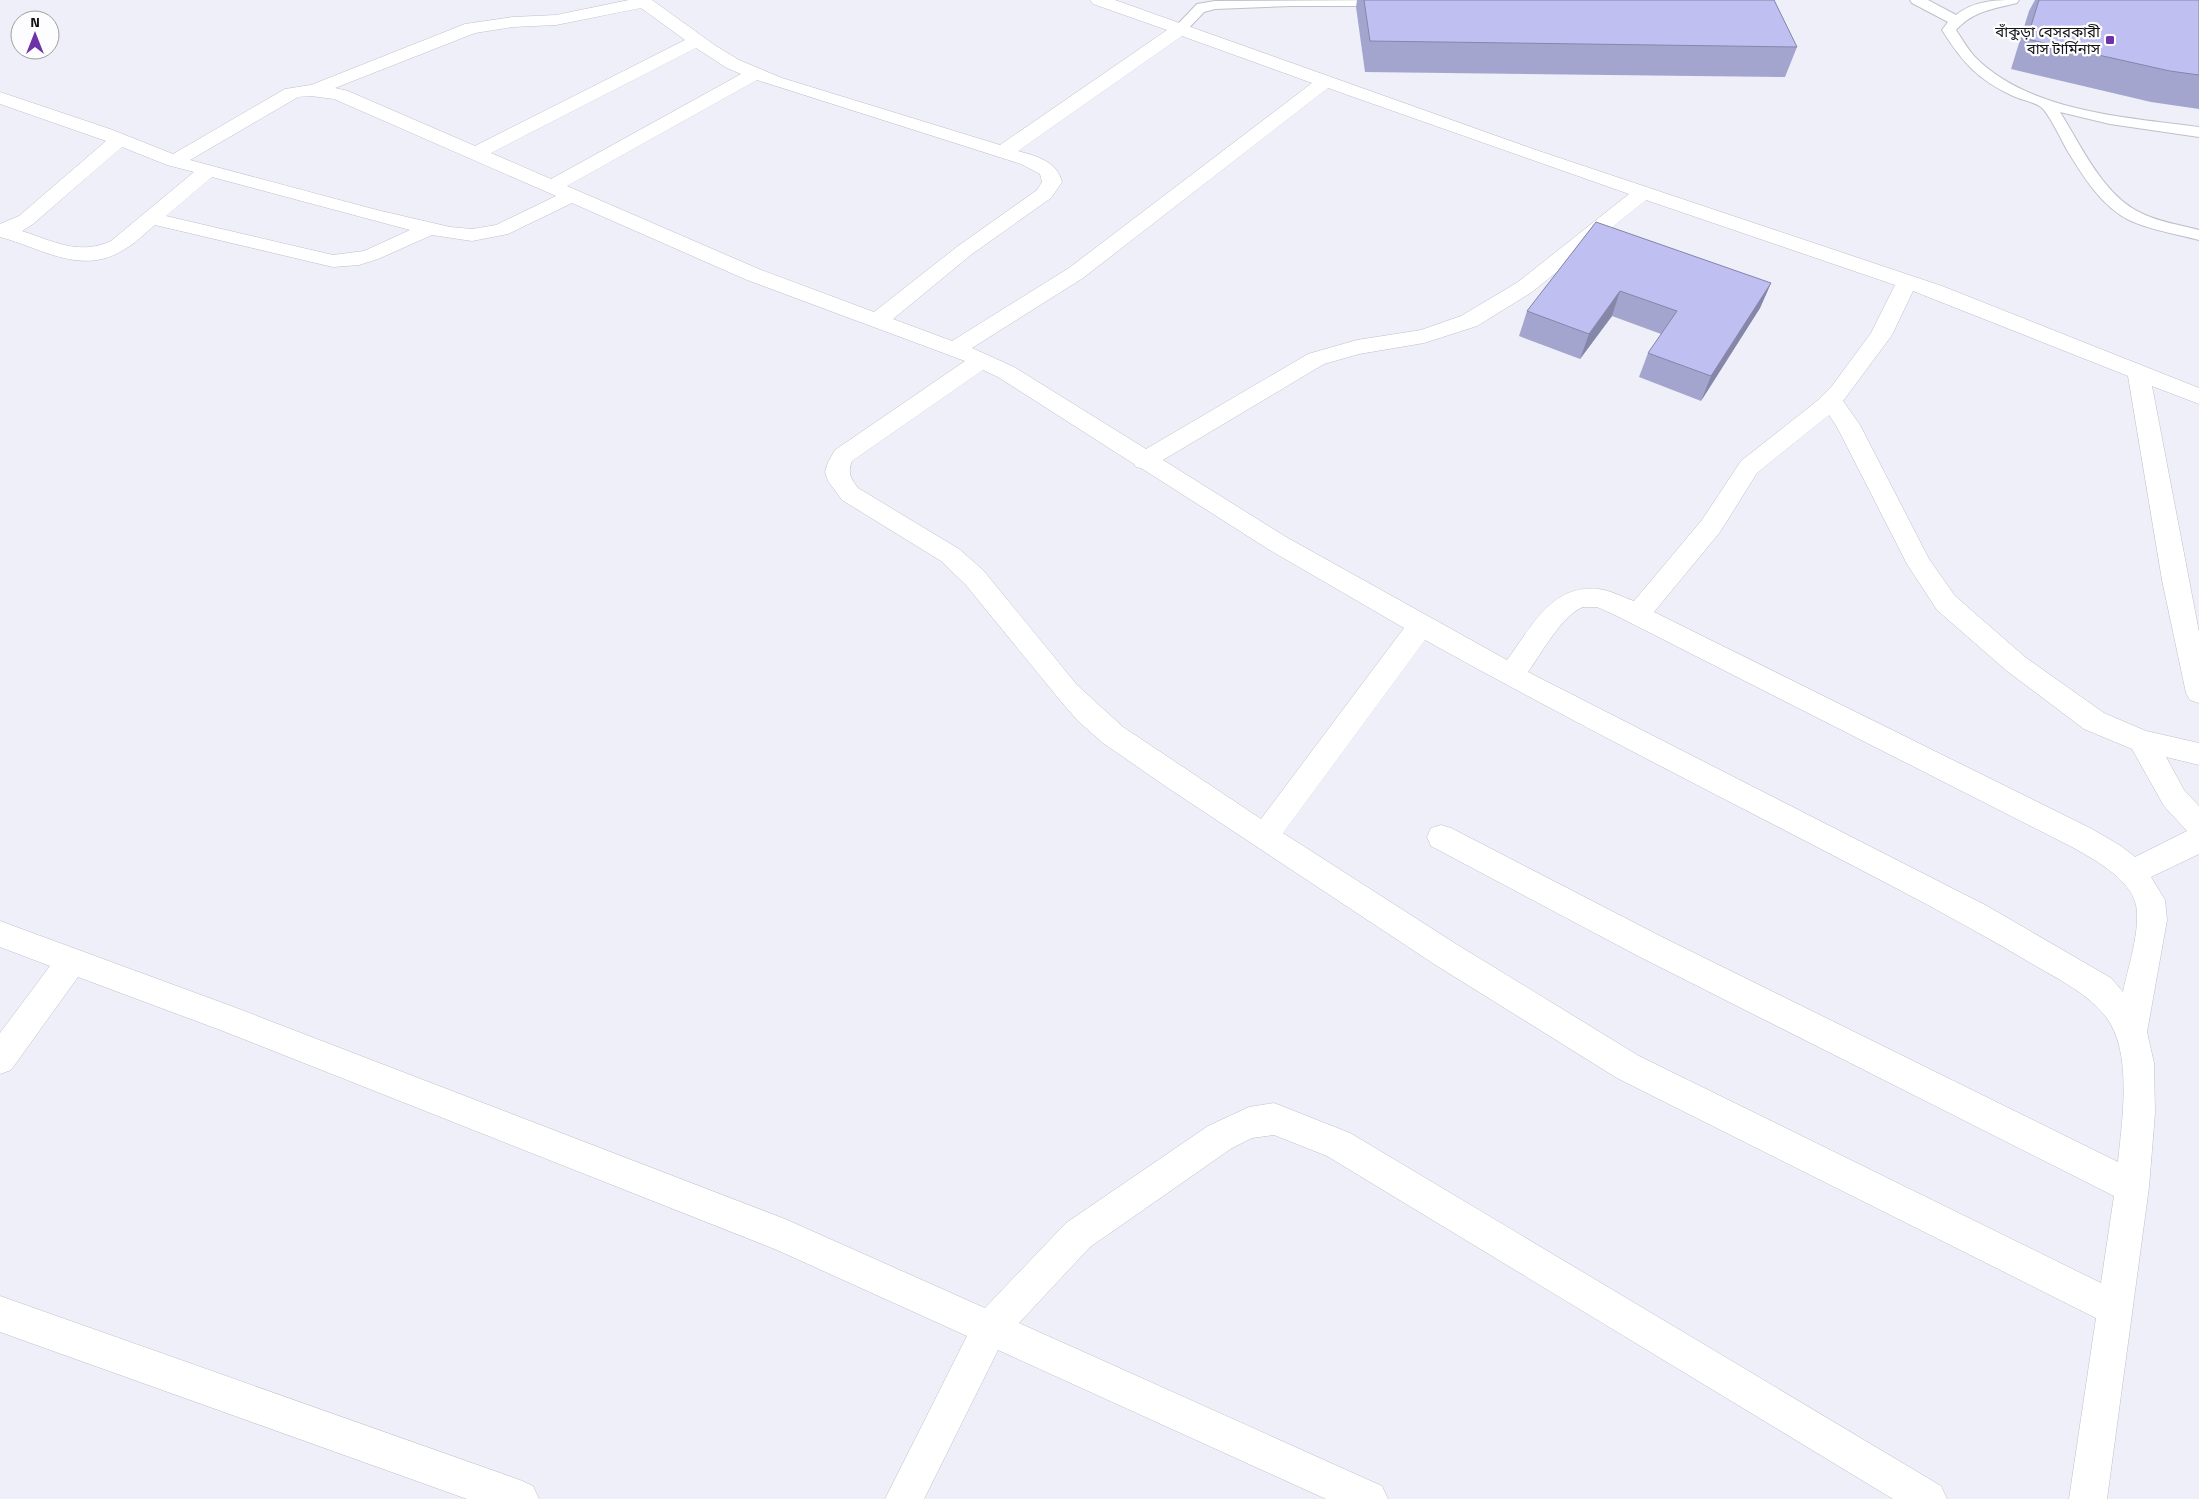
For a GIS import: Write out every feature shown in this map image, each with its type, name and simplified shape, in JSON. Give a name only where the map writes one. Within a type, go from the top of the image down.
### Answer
[{"type":"street","points":[[1098,0],[1644,192],[1907,282],[2199,396]]},
{"type":"street","points":[[174,161],[292,93],[316,89],[471,28],[513,22],[556,20],[643,1],[697,41],[733,64],[755,74],[800,91],[1028,160],[1046,168],[1051,175],[1052,182],[1044,194],[965,250],[877,321]]},
{"type":"street","points":[[1002,153],[1180,29]]},
{"type":"street","points":[[475,154],[697,41]]},
{"type":"street","points":[[0,98],[103,133],[174,161],[430,228],[472,236],[501,230],[561,191],[755,74]]},
{"type":"street","points":[[954,350],[1076,273],[1326,81]]},
{"type":"street","points":[[316,89],[341,95],[754,275],[982,360],[1006,372],[1277,543],[1421,625],[1511,675],[1984,920],[2100,988],[2118,1008],[2131,1032],[2138,1063],[2138,1113],[2132,1187],[2088,1499]]},
{"type":"street","points":[[2,231],[26,220],[118,140]]},
{"type":"street","points":[[2,231],[73,255],[102,253],[118,245],[208,170]]},
{"type":"street","points":[[1144,460],[1316,359],[1357,347],[1424,336],[1469,320],[1525,287],[1644,192]]},
{"type":"street","points":[[151,218],[333,261],[351,262],[368,257],[430,228]]},
{"type":"street","points":[[1637,615],[1711,526],[1749,467],[1840,391],[1881,335],[1907,282]]},
{"type":"street","points":[[982,360],[843,456],[837,466],[838,480],[850,494],[957,561],[974,577],[1068,692],[1113,735],[1445,954],[1628,1067],[2115,1309]]},
{"type":"street","points":[[2138,372],[2192,625],[2199,693]]},
{"type":"street","points":[[1831,400],[1848,424],[1918,564],[1946,603],[2010,659],[2094,721],[2142,741],[2199,754]]},
{"type":"street","points":[[1511,675],[1552,618],[1567,603],[1582,598],[1599,598],[1637,615],[2082,838],[2111,855],[2132,872],[2150,900],[2152,920],[2131,1032]]},
{"type":"street","points":[[1265,836],[1421,625]]},
{"type":"street","points":[[2142,741],[2174,798],[2199,825]]},
{"type":"street","points":[[1441,837],[1660,951],[2132,1187]]},
{"type":"street","points":[[2132,872],[2199,839]]},
{"type":"street","points":[[0,934],[74,960],[785,1236],[1370,1499]]},
{"type":"street","points":[[0,1059],[74,960]]},
{"type":"street","points":[[904,1499],[990,1328],[1078,1235],[1220,1137],[1249,1123],[1274,1119],[1338,1144],[1928,1499]]},
{"type":"street","points":[[0,1314],[520,1499]]},
{"type":"lane","points":[[1180,29],[1202,8],[1216,3],[1256,0],[1403,2]]},
{"type":"lane","points":[[1917,0],[1957,21]]},
{"type":"lane","points":[[2012,0],[1979,8],[1961,16],[1950,30],[1970,61],[2005,88],[2076,113],[2199,132]]},
{"type":"lane","points":[[2047,103],[2096,181],[2113,200],[2135,216],[2199,235]]},
{"type":"building","points":[[1364,0],[1774,0],[1797,47],[1370,41]]},
{"type":"building","points":[[2039,0],[2199,0],[2199,75],[2170,71],[2027,39]]},
{"type":"building","points":[[1596,222],[1771,283],[1711,376],[1648,353],[1677,311],[1620,291],[1589,334],[1527,311]]},
{"type":"place","name":"বাঁকুড়া বেসরকারী বাস টার্মিনাস","points":[[2110,40]]}]
